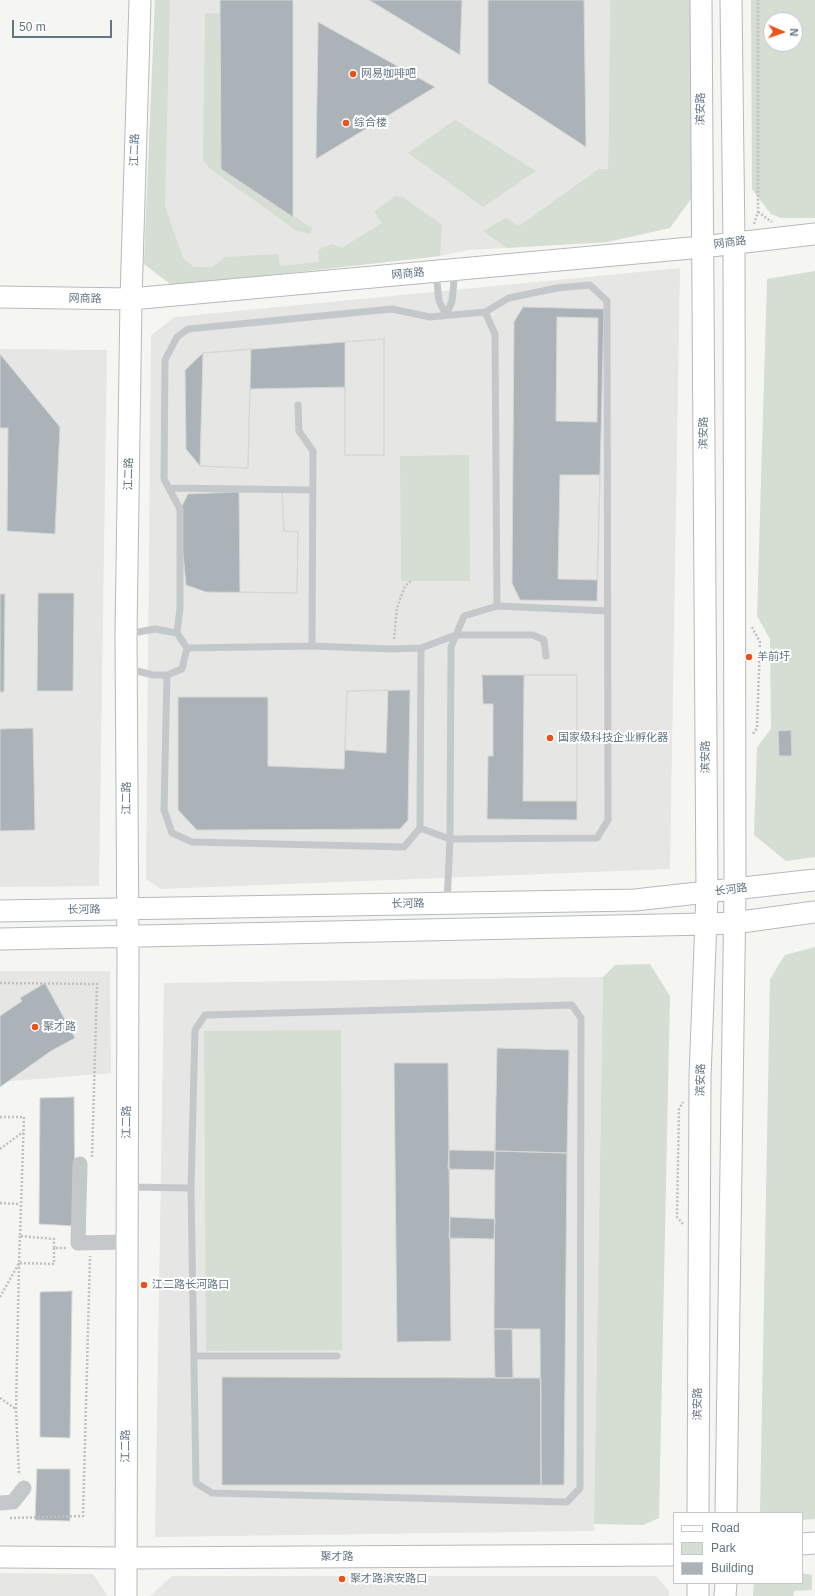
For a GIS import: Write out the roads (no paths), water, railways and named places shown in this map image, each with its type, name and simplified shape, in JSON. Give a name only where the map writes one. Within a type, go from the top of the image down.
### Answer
[{"type":"main road","name":"江二路","points":[[126,1596],[128,935],[126,909],[126,634],[131,299],[140,0]]},
{"type":"main road","name":"滨安路","points":[[698,1512],[700,1077],[707,893],[701,0]]},
{"type":"main road","points":[[726,1512],[742,242],[731,0]]},
{"type":"main road","name":"网商路","points":[[0,297],[131,299],[702,246],[815,234]]},
{"type":"main road","name":"长河路","points":[[0,911],[635,900],[815,880]]},
{"type":"main road","points":[[0,939],[128,935],[706,924],[734,923],[815,912]]},
{"type":"main road","points":[[803,1544],[815,1543]]},
{"type":"main road","name":"聚才路","points":[[0,1557],[126,1558],[673,1554]]},
{"type":"main road","points":[[698,1584],[698,1596]]},
{"type":"main road","points":[[725,1596],[726,1584]]},
{"type":"street","points":[[80,1164],[78,1243],[127,1242]]},
{"type":"street","points":[[0,1503],[13,1502],[22,1482]]},
{"type":"lane","points":[[445,270],[452,301],[446,316]]},
{"type":"lane","points":[[445,270],[438,301],[446,316]]},
{"type":"lane","points":[[127,668],[153,675],[167,675],[182,669],[187,648],[178,633],[180,608],[180,509],[164,479],[166,360],[177,337],[188,329],[392,309],[430,317],[485,312],[509,298],[557,288],[590,285],[607,302],[608,820],[597,838],[450,839],[420,828]]},
{"type":"lane","points":[[485,312],[495,334],[497,606]]},
{"type":"lane","points":[[298,405],[299,431],[313,451],[312,646]]},
{"type":"lane","points":[[169,488],[313,490]]},
{"type":"lane","points":[[447,903],[450,839],[451,647],[464,616],[497,606],[608,611]]},
{"type":"lane","points":[[126,634],[155,629],[178,633]]},
{"type":"lane","points":[[187,648],[312,646],[393,650],[421,648],[456,634],[533,634],[544,640],[546,656]]},
{"type":"lane","points":[[167,675],[164,810],[172,833],[192,842],[404,847],[420,828],[421,648]]},
{"type":"lane","points":[[572,1004],[581,1018],[580,1488],[568,1502],[212,1493],[196,1483],[191,1188],[195,1030],[205,1015],[572,1004]]},
{"type":"lane","points":[[127,1187],[191,1188]]},
{"type":"lane","points":[[194,1356],[337,1356]]},
{"type":"place","name":"网易咖啡吧","points":[[353,74]]},
{"type":"place","name":"综合楼","points":[[346,123]]},
{"type":"place","name":"羊前圩","points":[[749,657]]},
{"type":"place","name":"国家级科技企业孵化器","points":[[550,738]]},
{"type":"place","name":"聚才路","points":[[35,1027]]},
{"type":"place","name":"江二路长河路口","points":[[144,1285]]},
{"type":"place","name":"聚才路滨安路口","points":[[342,1579]]}]
